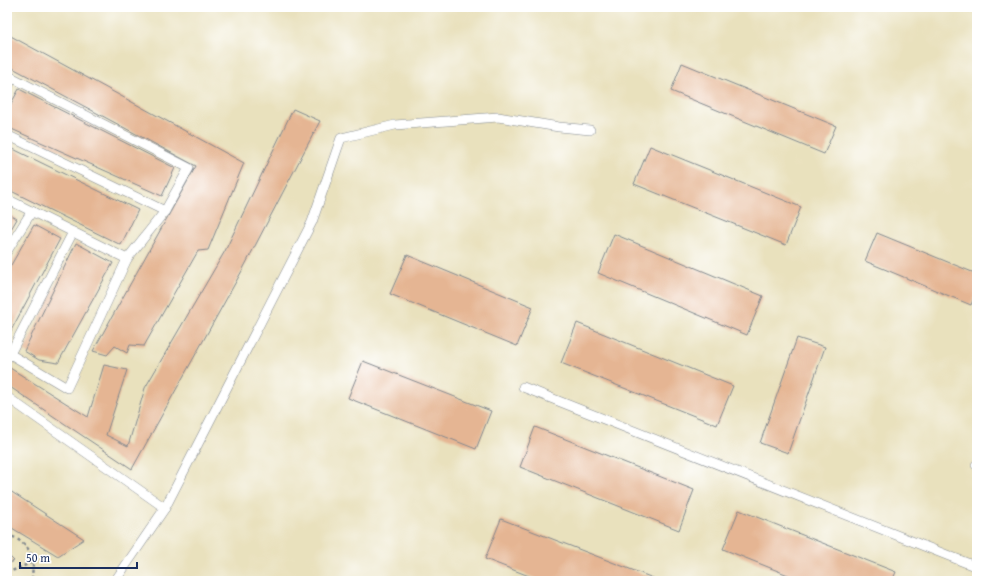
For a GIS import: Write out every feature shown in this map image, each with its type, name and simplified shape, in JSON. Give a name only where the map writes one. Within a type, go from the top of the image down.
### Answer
[{"type":"lane","points":[[7,88],[9,77],[189,168],[165,211],[127,259],[67,388],[8,356],[73,232]]},
{"type":"lane","points":[[115,581],[165,508],[312,222],[341,138],[394,124],[498,117],[559,127],[590,130]]},
{"type":"lane","points":[[7,135],[165,211]]},
{"type":"lane","points":[[7,199],[127,259]]},
{"type":"lane","points":[[7,251],[32,211]]},
{"type":"lane","points":[[523,387],[977,567]]},
{"type":"lane","points":[[7,397],[165,508]]},
{"type":"path","points":[[7,534],[18,538],[30,552],[33,562],[32,581]]},
{"type":"path","points":[[7,573],[33,562]]},
{"type":"building","points":[[7,34],[244,163],[208,250],[198,251],[144,346],[130,345],[127,353],[115,346],[107,355],[93,351],[196,166],[7,65]]},
{"type":"building","points":[[682,63],[836,126],[824,154],[671,91]]},
{"type":"building","points":[[19,89],[175,168],[162,196],[7,127],[7,111]]},
{"type":"building","points":[[293,109],[320,121],[243,269],[132,469],[7,385],[7,373],[10,368],[88,417],[104,365],[127,370],[106,435],[128,446],[145,388],[225,251]]},
{"type":"building","points":[[7,146],[138,210],[121,245],[7,189]]},
{"type":"building","points":[[650,146],[801,207],[786,245],[634,184]]},
{"type":"building","points":[[7,213],[17,219],[7,236]]},
{"type":"building","points":[[34,225],[60,239],[7,338],[7,272]]},
{"type":"building","points":[[877,233],[977,274],[977,290],[971,305],[865,261]]},
{"type":"building","points":[[614,234],[763,296],[747,335],[598,273]]},
{"type":"building","points":[[76,243],[113,263],[58,363],[39,360],[24,351]]},
{"type":"building","points":[[407,255],[533,307],[517,346],[390,294]]},
{"type":"building","points":[[577,323],[733,386],[717,425],[561,363]]},
{"type":"building","points":[[797,338],[825,347],[788,453],[760,443]]},
{"type":"building","points":[[363,361],[491,411],[476,449],[348,398]]},
{"type":"building","points":[[535,427],[694,490],[679,530],[520,467]]},
{"type":"building","points":[[7,489],[84,539],[58,556],[7,525]]},
{"type":"building","points":[[739,510],[896,572],[892,581],[803,581],[723,549]]},
{"type":"building","points":[[501,519],[658,580],[542,581],[485,559]]},
{"type":"building","points":[[7,554],[14,561],[7,564]]}]
